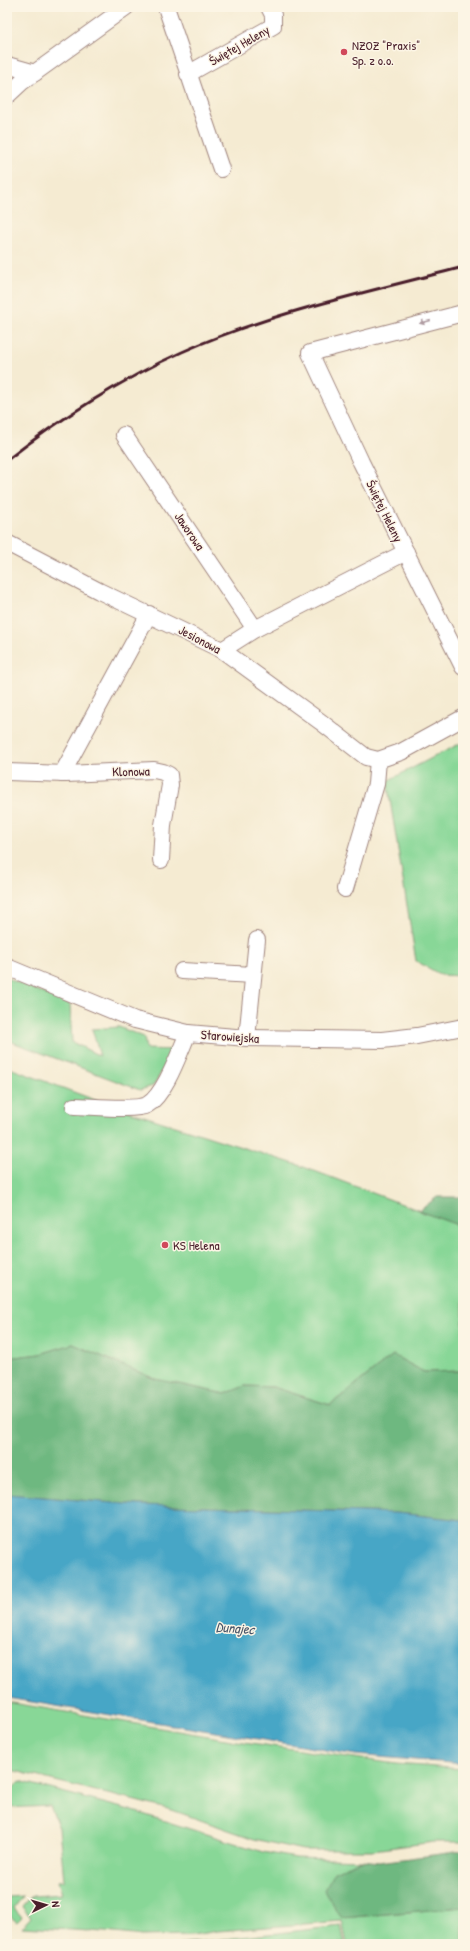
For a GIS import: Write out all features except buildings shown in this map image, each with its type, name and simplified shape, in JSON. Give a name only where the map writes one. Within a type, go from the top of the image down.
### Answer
[{"type":"street","points":[[7,96],[35,73],[126,7]]},
{"type":"street","points":[[166,7],[221,169]]},
{"type":"street","name":"Świętej Heleny","points":[[188,74],[273,26],[273,15],[269,7]]},
{"type":"street","points":[[7,65],[35,73]]},
{"type":"street","name":"Świętej Heleny","points":[[463,312],[310,353],[361,462],[463,667]]},
{"type":"street","name":"Jaworowa","points":[[124,435],[255,629]]},
{"type":"street","name":"Jesionowa","points":[[7,543],[99,591],[222,650],[321,722],[366,757],[378,760]]},
{"type":"street","points":[[222,650],[255,629],[406,552]]},
{"type":"street","points":[[62,774],[148,614]]},
{"type":"street","points":[[345,889],[376,784],[378,760],[401,752],[463,718]]},
{"type":"street","name":"Klonowa","points":[[7,772],[62,774],[154,770],[169,775],[170,785],[163,825],[161,860]]},
{"type":"street","points":[[247,1038],[257,940]]},
{"type":"street","name":"Starowiejska","points":[[7,967],[135,1020],[188,1033],[247,1038],[382,1040],[416,1036],[463,1026]]},
{"type":"street","points":[[182,971],[253,975]]},
{"type":"street","points":[[74,1106],[137,1108],[147,1105],[156,1098],[164,1086],[188,1033]]},
{"type":"green space","points":[[463,742],[463,976],[441,975],[416,961],[387,781]]},
{"type":"green space","points":[[7,978],[70,1004],[72,1042],[100,1056],[92,1029],[119,1027],[144,1037],[146,1049],[175,1050],[153,1086],[140,1090],[7,1040]]},
{"type":"green space","points":[[7,1067],[103,1103],[301,1166],[463,1227],[463,1371],[424,1372],[393,1355],[330,1405],[273,1387],[245,1386],[225,1394],[155,1379],[73,1344],[40,1354],[7,1358]]},
{"type":"green space","points":[[437,1197],[463,1197],[463,1227],[419,1211]]},
{"type":"green space","points":[[73,1344],[155,1379],[225,1394],[245,1386],[273,1387],[330,1405],[393,1355],[424,1372],[463,1371],[463,1520],[397,1513],[138,1505],[7,1494],[7,1358],[40,1354]]},
{"type":"green space","points":[[7,1702],[237,1741],[396,1764],[463,1769],[463,1842],[434,1842],[373,1850],[303,1850],[254,1839],[172,1810],[15,1771],[7,1768]]},
{"type":"green space","points":[[20,1781],[130,1810],[263,1852],[296,1858],[363,1860],[335,1872],[342,1918],[463,1907],[463,1944],[347,1944],[342,1921],[218,1931],[192,1935],[142,1936],[105,1932],[22,1927],[31,1917],[22,1907],[32,1896],[62,1894],[58,1881],[64,1880],[59,1828],[50,1806],[7,1808],[7,1791],[10,1791]]},
{"type":"green space","points":[[463,1851],[463,1907],[342,1918],[334,1908],[325,1889],[334,1872],[363,1860],[379,1862]]},
{"type":"green space","points":[[23,1896],[14,1908],[22,1917],[17,1922],[7,1914],[7,1897]]},
{"type":"green space","points":[[341,1926],[345,1944],[179,1944]]},
{"type":"water","name":"Dunajec","points":[[7,1494],[138,1505],[397,1513],[463,1520],[463,1764],[356,1755],[7,1698]]},
{"type":"railway","points":[[7,460],[69,415],[137,374],[182,352],[250,325],[285,314],[356,294],[463,267]]},
{"type":"place","name":"NZOZ \"Praxis\" Sp. z o.o.","points":[[344,52]]},
{"type":"place","name":"KS Helena","points":[[165,1245]]}]
